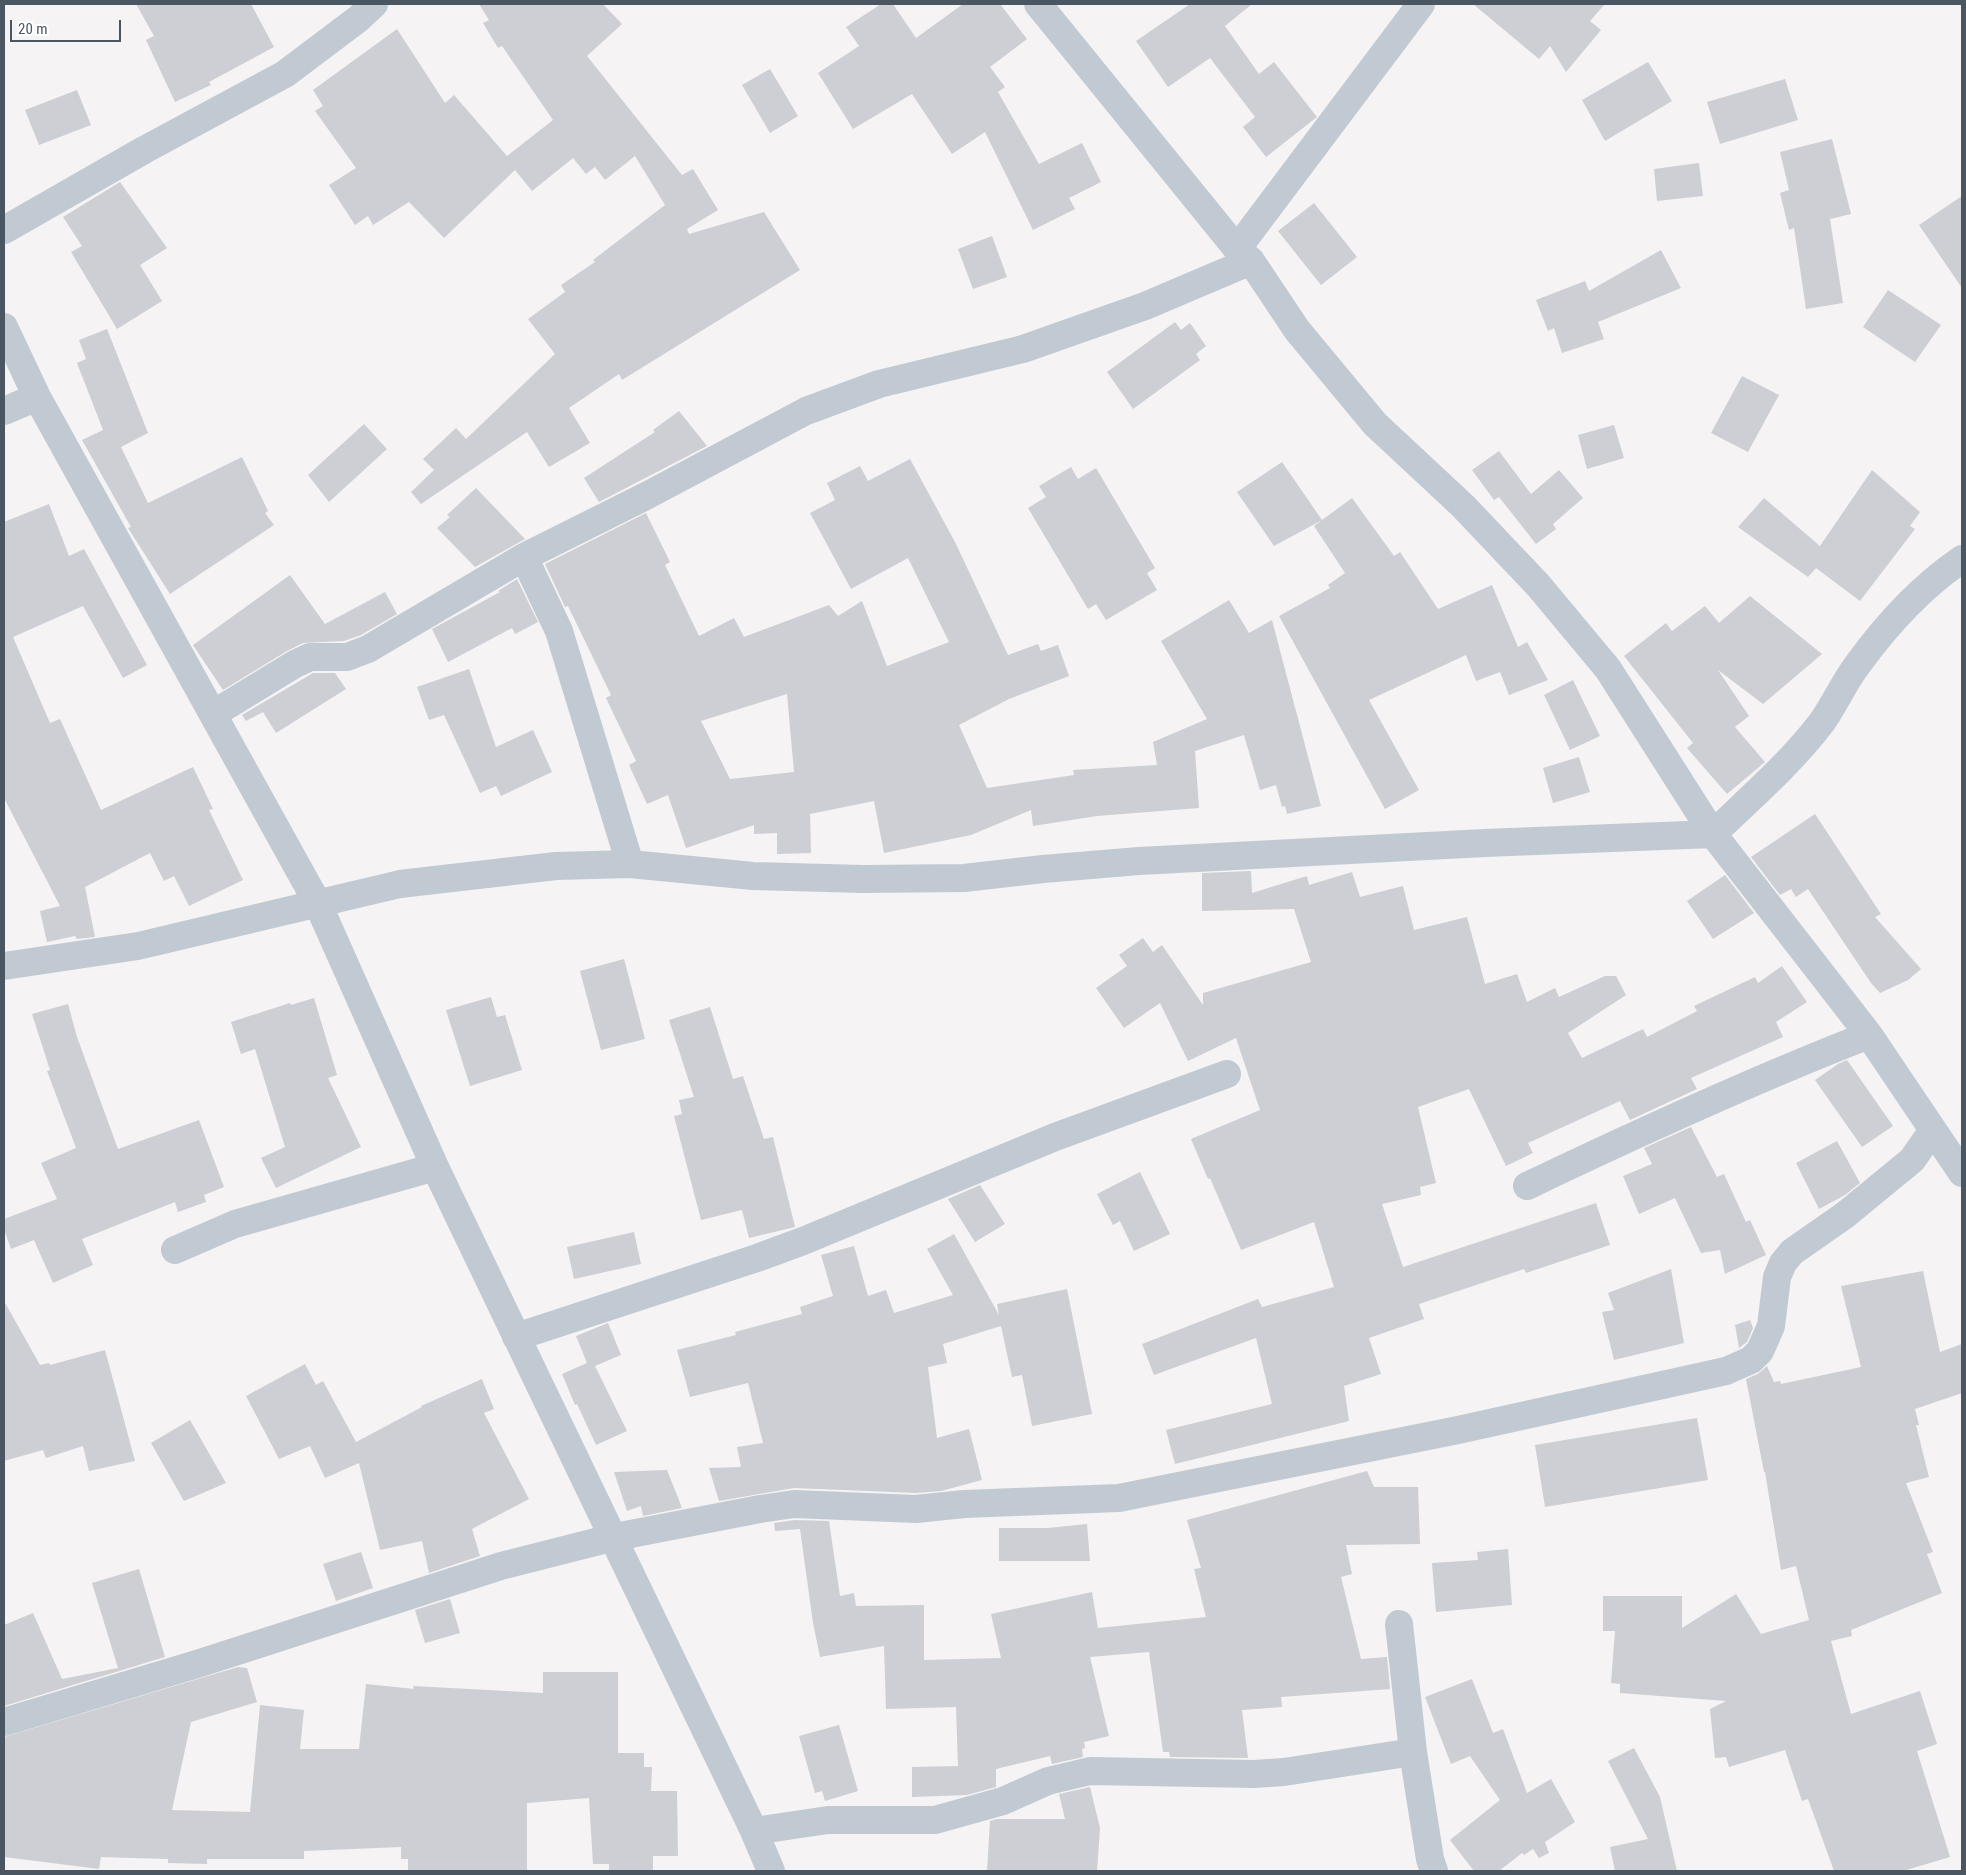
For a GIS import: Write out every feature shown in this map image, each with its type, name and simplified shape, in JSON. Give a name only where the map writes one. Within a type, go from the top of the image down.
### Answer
[{"type":"street","points":[[4,230],[144,150],[284,74],[358,19],[374,4]]},
{"type":"street","points":[[1038,4],[1244,255],[1297,330],[1375,424],[1463,506],[1538,585],[1608,669],[1713,834],[1869,1035],[1962,1172]]},
{"type":"street","points":[[213,714],[295,664],[310,657],[347,656],[368,649],[524,557],[646,496],[806,411],[879,384],[1023,349],[1145,306],[1244,255],[1421,4]]},
{"type":"street","points":[[4,327],[36,397],[318,904],[436,1167],[516,1338],[614,1537],[754,1831],[771,1871]]},
{"type":"street","points":[[4,412],[36,397]]},
{"type":"street","points":[[524,557],[559,631],[630,864]]},
{"type":"street","points":[[4,966],[138,946],[400,884],[556,866],[630,864],[754,876],[862,879],[964,878],[1139,861],[1485,843],[1713,834],[1797,753],[1823,721],[1857,664],[1896,617],[1939,575],[1962,559]]},
{"type":"street","points":[[1527,1186],[1628,1138],[1789,1066],[1869,1035]]},
{"type":"street","points":[[516,1338],[803,1241],[1055,1137],[1227,1074]]},
{"type":"street","points":[[4,1722],[197,1664],[501,1566],[614,1537],[794,1504],[916,1509],[964,1504],[1120,1498],[1458,1430],[1726,1371],[1751,1360],[1760,1351],[1770,1326],[1777,1277],[1782,1263],[1792,1252],[1845,1215],[1912,1160],[1933,1130]]},
{"type":"street","points":[[176,1250],[235,1224],[436,1167]]},
{"type":"street","points":[[1399,1624],[1413,1752],[1430,1860],[1434,1871]]},
{"type":"street","points":[[754,1831],[828,1820],[935,1820],[1003,1801],[1048,1781],[1090,1771],[1254,1774],[1284,1772],[1413,1752]]},
{"type":"building","points":[[136,4],[251,4],[274,47],[209,82],[211,85],[175,102],[146,40],[154,36]]},
{"type":"building","points":[[479,4],[603,4],[622,24],[587,56],[682,175],[693,169],[718,210],[687,229],[689,234],[764,212],[800,270],[622,380],[619,374],[569,408],[590,443],[549,467],[527,432],[421,504],[411,492],[434,470],[423,459],[456,428],[466,439],[555,354],[528,319],[565,292],[561,285],[595,262],[593,260],[665,205],[635,156],[605,180],[595,167],[586,174],[573,158],[532,191],[515,170],[444,238],[409,202],[373,225],[368,216],[355,225],[329,185],[356,168],[315,111],[323,106],[313,90],[397,29],[445,103],[454,95],[507,156],[553,120],[502,46],[498,48],[483,23],[489,20]]},
{"type":"building","points":[[881,4],[893,4],[916,38],[963,4],[1000,4],[1027,39],[990,67],[1005,87],[998,92],[1039,164],[1082,143],[1101,182],[1069,198],[1075,209],[1033,230],[985,132],[952,154],[912,94],[853,129],[818,73],[859,46],[846,27]]},
{"type":"building","points":[[1190,4],[1252,4],[1225,26],[1259,74],[1274,62],[1317,117],[1266,157],[1243,127],[1255,117],[1210,58],[1168,87],[1136,41]]},
{"type":"building","points":[[1473,4],[1605,4],[1590,21],[1601,30],[1566,72],[1550,46],[1539,59]]},
{"type":"building","points":[[1648,62],[1672,101],[1605,141],[1582,100]]},
{"type":"building","points":[[770,69],[798,116],[770,133],[742,85]]},
{"type":"building","points":[[1785,79],[1798,120],[1720,144],[1707,102]]},
{"type":"building","points":[[77,90],[91,125],[39,145],[25,110]]},
{"type":"building","points":[[1832,139],[1851,214],[1830,219],[1843,303],[1806,309],[1794,228],[1789,230],[1780,193],[1789,190],[1780,152]]},
{"type":"building","points":[[1699,163],[1703,196],[1657,201],[1654,169]]},
{"type":"building","points":[[120,182],[167,248],[140,265],[162,301],[117,329],[71,252],[82,246],[63,217]]},
{"type":"building","points":[[1962,196],[1962,288],[1919,225]]},
{"type":"building","points":[[1314,203],[1357,257],[1321,285],[1278,231]]},
{"type":"building","points":[[992,236],[1007,277],[973,289],[958,249]]},
{"type":"building","points":[[1661,250],[1681,288],[1598,322],[1604,339],[1562,353],[1554,328],[1548,331],[1536,300],[1585,281],[1589,291]]},
{"type":"building","points":[[1888,290],[1941,325],[1915,362],[1863,327]]},
{"type":"building","points":[[1175,322],[1181,330],[1190,323],[1206,346],[1196,354],[1200,360],[1133,409],[1107,372]]},
{"type":"building","points":[[107,329],[148,433],[121,447],[148,503],[242,457],[268,511],[265,513],[274,525],[170,594],[128,528],[131,527],[82,440],[103,430],[77,363],[86,359],[79,340]]},
{"type":"building","points":[[1742,376],[1779,395],[1748,452],[1711,433]]},
{"type":"building","points":[[679,411],[707,446],[599,502],[584,478],[655,432],[653,430]]},
{"type":"building","points":[[364,424],[387,449],[329,502],[308,475]]},
{"type":"building","points":[[1614,425],[1624,458],[1587,469],[1578,435]]},
{"type":"building","points":[[1499,451],[1531,494],[1559,470],[1583,498],[1553,524],[1556,529],[1536,544],[1499,497],[1494,500],[1472,470]]},
{"type":"building","points":[[910,459],[956,544],[1008,655],[1038,644],[1041,651],[1058,645],[1069,676],[1009,699],[959,725],[987,788],[1074,775],[1073,770],[1157,765],[1153,742],[1207,719],[1161,641],[1229,600],[1249,633],[1272,620],[1321,806],[1287,814],[1285,806],[1282,807],[1276,785],[1260,790],[1244,735],[1195,751],[1199,808],[1097,816],[1033,826],[1031,810],[971,835],[884,853],[874,801],[810,814],[811,853],[777,854],[777,833],[754,834],[754,825],[686,848],[668,795],[647,804],[629,765],[636,761],[606,698],[611,695],[568,606],[565,607],[545,564],[646,513],[670,562],[665,565],[699,636],[734,618],[744,637],[829,605],[838,616],[862,601],[887,666],[949,642],[908,558],[851,589],[810,513],[835,500],[827,483],[860,466],[868,481]],"holes":[[[787,694],[794,772],[730,779],[701,721]]]},
{"type":"building","points":[[1282,462],[1322,520],[1274,546],[1237,492]]},
{"type":"building","points":[[1071,467],[1078,479],[1096,468],[1155,568],[1147,573],[1157,590],[1106,620],[1096,604],[1088,609],[1028,508],[1046,497],[1039,486]]},
{"type":"building","points":[[1872,470],[1920,512],[1910,526],[1915,529],[1860,601],[1816,568],[1808,577],[1738,527],[1764,498],[1820,546]]},
{"type":"building","points":[[476,488],[525,539],[475,567],[437,528],[450,517],[447,515]]},
{"type":"building","points":[[1352,498],[1394,556],[1400,552],[1438,609],[1492,585],[1518,647],[1527,642],[1548,680],[1509,695],[1500,672],[1476,681],[1466,655],[1369,700],[1419,790],[1385,809],[1279,616],[1330,588],[1328,585],[1345,573],[1314,526]]},
{"type":"building","points":[[49,504],[69,556],[84,549],[147,665],[123,678],[83,606],[13,637],[50,723],[60,719],[101,810],[193,767],[213,809],[209,810],[243,880],[189,906],[174,876],[164,881],[150,853],[85,887],[95,937],[77,939],[75,936],[47,942],[40,911],[60,906],[4,798],[4,522]]},
{"type":"building","points":[[290,575],[325,624],[385,592],[397,614],[361,635],[344,641],[303,643],[223,690],[193,645]]},
{"type":"building","points":[[517,579],[538,622],[515,634],[512,628],[448,662],[432,629],[500,592],[498,591]]},
{"type":"building","points":[[1750,596],[1822,654],[1763,704],[1718,670],[1749,716],[1735,727],[1765,762],[1727,794],[1687,748],[1693,743],[1624,656],[1666,623],[1672,631],[1705,606],[1719,623]]},
{"type":"building","points":[[469,669],[496,747],[533,730],[552,772],[501,796],[496,786],[480,793],[444,715],[429,720],[417,687]]},
{"type":"building","points":[[313,673],[335,673],[346,689],[276,733],[263,712],[246,721],[242,715]]},
{"type":"building","points":[[1573,680],[1600,736],[1570,750],[1544,695]]},
{"type":"building","points":[[1579,757],[1590,792],[1553,803],[1543,768]]},
{"type":"building","points":[[1815,814],[1881,914],[1875,917],[1921,969],[1908,980],[1880,993],[1871,983],[1808,889],[1796,897],[1791,889],[1780,895],[1751,857]]},
{"type":"building","points":[[1251,871],[1252,893],[1307,876],[1309,885],[1352,872],[1360,897],[1403,886],[1414,930],[1467,917],[1485,984],[1517,974],[1527,1002],[1555,988],[1559,997],[1605,976],[1616,976],[1626,995],[1568,1033],[1582,1058],[1643,1029],[1647,1037],[1697,1011],[1694,1006],[1755,977],[1758,983],[1782,966],[1807,1002],[1776,1022],[1783,1037],[1691,1078],[1697,1089],[1630,1120],[1620,1101],[1528,1143],[1533,1153],[1506,1166],[1469,1089],[1418,1107],[1436,1183],[1420,1187],[1421,1195],[1382,1204],[1403,1267],[1596,1203],[1610,1245],[1526,1273],[1524,1269],[1419,1304],[1424,1319],[1369,1338],[1381,1374],[1344,1386],[1349,1421],[1175,1464],[1166,1430],[1272,1404],[1256,1338],[1154,1375],[1142,1344],[1258,1299],[1262,1307],[1334,1287],[1314,1222],[1241,1250],[1191,1139],[1260,1110],[1236,1038],[1188,1061],[1160,1003],[1124,1028],[1096,988],[1127,966],[1119,955],[1143,938],[1153,952],[1162,945],[1203,1005],[1203,993],[1311,962],[1294,909],[1202,911],[1202,873]]},
{"type":"building","points":[[1725,875],[1754,913],[1713,939],[1687,901]]},
{"type":"building","points":[[624,959],[645,1039],[601,1050],[580,971]]},
{"type":"building","points":[[491,997],[497,1017],[505,1015],[522,1070],[470,1086],[446,1010]]},
{"type":"building","points":[[314,998],[337,1075],[328,1078],[361,1147],[276,1188],[261,1158],[285,1147],[255,1049],[241,1054],[231,1022],[290,1003],[291,1005]]},
{"type":"building","points":[[68,1004],[77,1037],[118,1149],[199,1120],[224,1187],[204,1195],[206,1202],[178,1212],[175,1202],[82,1239],[93,1265],[53,1283],[34,1240],[11,1249],[4,1229],[4,1219],[57,1199],[41,1163],[76,1148],[47,1071],[50,1070],[32,1014]]},
{"type":"building","points":[[710,1007],[733,1079],[743,1076],[764,1139],[773,1137],[795,1227],[749,1238],[742,1210],[701,1220],[674,1116],[682,1114],[679,1100],[694,1097],[669,1020]]},
{"type":"building","points":[[1847,1060],[1893,1126],[1862,1147],[1815,1080]]},
{"type":"building","points":[[1691,1127],[1717,1177],[1724,1174],[1746,1222],[1750,1220],[1766,1255],[1725,1274],[1720,1250],[1701,1253],[1675,1198],[1639,1214],[1623,1176],[1652,1164],[1644,1148]]},
{"type":"building","points":[[1837,1141],[1860,1183],[1845,1195],[1819,1209],[1796,1163]]},
{"type":"building","points":[[1140,1172],[1170,1234],[1134,1251],[1120,1221],[1113,1225],[1097,1194]]},
{"type":"building","points":[[980,1185],[1005,1224],[975,1242],[948,1199]]},
{"type":"building","points":[[634,1232],[641,1264],[574,1279],[567,1247]]},
{"type":"building","points":[[954,1234],[999,1315],[997,1304],[1067,1289],[1092,1414],[1032,1426],[1022,1375],[1012,1377],[1001,1326],[943,1344],[947,1363],[928,1367],[937,1438],[969,1429],[982,1480],[941,1491],[916,1493],[794,1488],[719,1501],[709,1468],[741,1467],[737,1447],[763,1443],[748,1383],[690,1397],[677,1350],[736,1335],[735,1332],[802,1314],[800,1307],[833,1296],[821,1255],[854,1246],[868,1296],[886,1290],[894,1313],[953,1295],[927,1249]]},
{"type":"building","points":[[1671,1269],[1684,1343],[1614,1360],[1602,1312],[1614,1310],[1608,1293]]},
{"type":"building","points":[[1923,1271],[1940,1352],[1962,1344],[1962,1393],[1915,1409],[1919,1425],[1916,1425],[1929,1477],[1906,1483],[1933,1552],[1927,1554],[1942,1593],[1851,1630],[1852,1636],[1831,1641],[1851,1714],[1920,1691],[1937,1744],[1917,1751],[1950,1857],[1903,1871],[1834,1871],[1808,1799],[1802,1801],[1785,1750],[1729,1767],[1726,1757],[1715,1758],[1710,1709],[1726,1701],[1620,1693],[1620,1684],[1611,1683],[1615,1631],[1603,1631],[1603,1596],[1682,1596],[1682,1628],[1736,1594],[1761,1634],[1809,1620],[1796,1566],[1781,1570],[1765,1472],[1746,1379],[1758,1374],[1767,1366],[1774,1382],[1780,1381],[1781,1384],[1861,1367],[1841,1286]]},
{"type":"building","points":[[4,1301],[40,1365],[49,1363],[50,1365],[105,1350],[135,1461],[89,1471],[83,1446],[46,1458],[43,1450],[4,1461]]},
{"type":"building","points":[[1750,1320],[1753,1328],[1747,1342],[1739,1348],[1735,1325]]},
{"type":"building","points":[[608,1323],[621,1355],[595,1366],[627,1431],[596,1445],[577,1404],[575,1405],[562,1374],[587,1363],[576,1336]]},
{"type":"building","points":[[305,1364],[316,1385],[323,1381],[356,1442],[421,1406],[482,1379],[494,1409],[484,1413],[529,1499],[472,1529],[480,1556],[429,1573],[422,1541],[380,1550],[359,1463],[325,1478],[310,1446],[279,1459],[246,1396]]},
{"type":"building","points":[[1697,1418],[1708,1480],[1545,1507],[1535,1445]]},
{"type":"building","points":[[190,1420],[226,1483],[184,1501],[151,1443]]},
{"type":"building","points":[[667,1470],[682,1508],[643,1516],[641,1506],[627,1511],[614,1472]]},
{"type":"building","points":[[1367,1471],[1374,1487],[1418,1487],[1420,1544],[1346,1545],[1352,1574],[1341,1577],[1361,1659],[1387,1657],[1390,1689],[1281,1697],[1282,1707],[1242,1710],[1248,1758],[1170,1757],[1169,1752],[1163,1752],[1149,1652],[1090,1657],[1109,1736],[1084,1742],[1085,1748],[1082,1749],[1083,1757],[1052,1764],[1050,1756],[996,1769],[996,1787],[967,1795],[912,1797],[912,1767],[958,1766],[956,1707],[886,1709],[884,1646],[820,1657],[813,1623],[800,1529],[775,1531],[774,1523],[795,1520],[829,1521],[840,1596],[854,1593],[856,1606],[924,1605],[924,1660],[1001,1658],[991,1614],[1092,1592],[1098,1628],[1206,1617],[1194,1569],[1201,1568],[1187,1520]]},
{"type":"building","points":[[1087,1524],[1090,1561],[999,1561],[999,1528],[1048,1528]]},
{"type":"building","points":[[1508,1549],[1512,1605],[1436,1612],[1432,1563],[1478,1560],[1477,1552]]},
{"type":"building","points":[[361,1552],[373,1588],[336,1601],[323,1564]]},
{"type":"building","points":[[139,1569],[165,1657],[4,1706],[4,1625],[33,1613],[62,1679],[118,1668],[92,1583]]},
{"type":"building","points":[[450,1599],[460,1633],[425,1643],[415,1610]]},
{"type":"building","points":[[238,1667],[247,1668],[257,1702],[191,1722],[172,1810],[250,1812],[260,1705],[304,1710],[300,1749],[359,1749],[366,1684],[414,1689],[413,1686],[543,1693],[543,1672],[618,1672],[618,1753],[644,1753],[644,1767],[652,1767],[651,1791],[677,1791],[678,1856],[653,1856],[653,1871],[609,1871],[609,1864],[593,1864],[589,1798],[527,1803],[527,1871],[408,1871],[408,1859],[401,1859],[401,1847],[304,1851],[304,1859],[207,1859],[207,1864],[168,1863],[168,1859],[101,1857],[99,1869],[4,1857],[4,1737]]},
{"type":"building","points":[[1472,1679],[1493,1733],[1503,1729],[1527,1793],[1551,1779],[1575,1822],[1545,1842],[1549,1853],[1539,1858],[1533,1849],[1524,1855],[1522,1853],[1499,1871],[1474,1871],[1450,1840],[1500,1800],[1470,1756],[1451,1764],[1425,1697]]},
{"type":"building","points":[[839,1725],[858,1791],[825,1801],[822,1791],[815,1793],[799,1736]]},
{"type":"building","points":[[1634,1748],[1660,1797],[1677,1871],[1615,1871],[1610,1847],[1648,1839],[1608,1761]]},
{"type":"building","points":[[1090,1787],[1100,1828],[1097,1871],[987,1871],[990,1821],[997,1819],[1065,1819],[1059,1794]]}]
